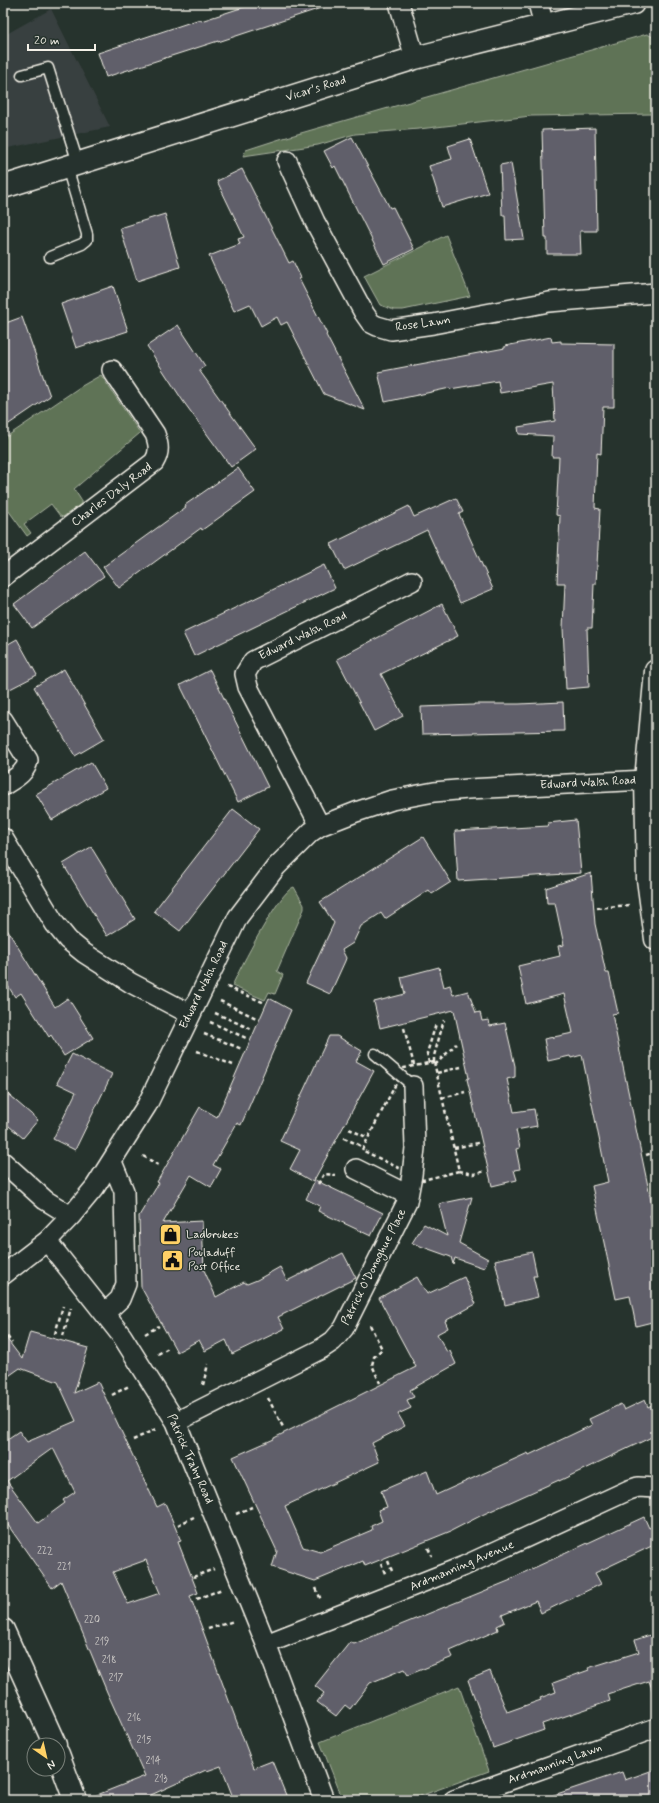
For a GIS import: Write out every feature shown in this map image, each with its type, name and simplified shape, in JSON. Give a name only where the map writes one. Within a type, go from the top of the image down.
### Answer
[{"type":"street","points":[[399,3],[415,58]]},
{"type":"street","points":[[538,3],[544,25]]},
{"type":"street","name":"Vicar's Road","points":[[3,187],[415,58],[633,3]]},
{"type":"street","name":"Rose Lawn","points":[[287,161],[315,222],[364,313],[370,322],[377,326],[391,330],[549,302],[656,293]]},
{"type":"street","name":"Charles Daly Road","points":[[3,577],[148,467],[156,458],[158,454],[158,444],[155,434],[112,370]]},
{"type":"street","name":"Edward Walsh Road","points":[[320,826],[248,687],[245,674],[253,661],[412,581]]},
{"type":"street","points":[[656,671],[649,788],[648,879],[656,939]]},
{"type":"street","points":[[3,720],[28,760],[26,769],[3,786]]},
{"type":"street","name":"Edward Walsh Road","points":[[3,1275],[46,1241],[71,1216],[87,1198],[112,1162],[147,1105],[238,917],[288,853],[301,840],[320,826],[356,812],[392,800],[434,792],[468,789],[649,788]]},
{"type":"street","points":[[3,838],[55,924],[68,940],[84,953],[119,975],[190,1014]]},
{"type":"street","name":"Patrick O'Donoghue Place","points":[[176,1422],[321,1349],[334,1341],[344,1328],[407,1202],[414,1148],[413,1086]]},
{"type":"street","points":[[3,1162],[45,1200],[71,1216]]},
{"type":"street","points":[[105,1313],[120,1299],[126,1284],[124,1191],[112,1162]]},
{"type":"street","points":[[356,1169],[408,1195]]},
{"type":"street","name":"Patrick Trahy Road","points":[[46,1241],[122,1336],[176,1422],[266,1644],[324,1800]]},
{"type":"street","name":"Ardmanning Avenue","points":[[266,1644],[464,1566],[629,1490],[644,1486],[656,1488]]},
{"type":"street","points":[[3,1630],[50,1737]]},
{"type":"street","name":"Ardmanning Lawn","points":[[454,1800],[656,1728]]},
{"type":"street","points":[[66,1776],[75,1800]]},
{"type":"lane","points":[[22,76],[48,68],[73,165],[87,234],[87,240],[82,244],[50,257]]},
{"type":"lane","points":[[375,1054],[413,1086]]},
{"type":"path","points":[[597,908],[629,906]]},
{"type":"path","points":[[226,987],[265,1002]]},
{"type":"path","points":[[219,1001],[256,1018]]},
{"type":"path","points":[[214,1013],[251,1029]]},
{"type":"path","points":[[444,1020],[434,1056],[435,1064],[456,1044]]},
{"type":"path","points":[[210,1022],[246,1038]]},
{"type":"path","points":[[429,1063],[427,1053],[436,1024]]},
{"type":"path","points":[[404,1028],[414,1066]]},
{"type":"path","points":[[204,1034],[242,1049]]},
{"type":"path","points":[[197,1051],[233,1065]]},
{"type":"path","points":[[437,1073],[461,1067]]},
{"type":"path","points":[[442,1098],[465,1092]]},
{"type":"path","points":[[349,1129],[368,1138]]},
{"type":"path","points":[[344,1138],[363,1147]]},
{"type":"path","points":[[454,1148],[478,1143]]},
{"type":"path","points":[[646,1155],[656,1152]]},
{"type":"path","points":[[143,1156],[160,1166]]},
{"type":"path","points":[[459,1171],[474,1174],[486,1171]]},
{"type":"path","points":[[318,1184],[324,1174],[338,1175]]},
{"type":"path","points":[[55,1334],[63,1306]]},
{"type":"path","points":[[63,1336],[71,1308]]},
{"type":"path","points":[[344,1328],[367,1320],[382,1349],[374,1357],[372,1365],[380,1383]]},
{"type":"path","points":[[140,1337],[159,1326]]},
{"type":"path","points":[[3,1331],[12,1343]]},
{"type":"path","points":[[153,1358],[170,1347]]},
{"type":"path","points":[[202,1389],[208,1364]]},
{"type":"path","points":[[112,1395],[131,1386]]},
{"type":"path","points":[[268,1396],[284,1429]]},
{"type":"path","points":[[133,1440],[157,1428]]},
{"type":"path","points":[[232,1516],[252,1507]]},
{"type":"path","points":[[178,1525],[196,1516]]},
{"type":"path","points":[[194,1577],[216,1569]]},
{"type":"path","points":[[197,1599],[224,1588]]},
{"type":"path","points":[[208,1629],[236,1620]]},
{"type":"shaded area","points":[[51,9],[110,127],[3,149],[3,36]]},
{"type":"green space","points":[[647,34],[653,37],[655,43],[652,114],[531,116],[419,129],[355,134],[318,145],[243,156],[246,150],[280,139]]},
{"type":"green space","points":[[446,235],[470,296],[403,310],[394,310],[380,305],[364,276]]},
{"type":"green space","points":[[101,375],[140,433],[74,489],[81,500],[81,504],[63,517],[60,516],[51,504],[24,524],[31,533],[27,536],[3,503],[3,439],[80,387]]},
{"type":"green space","points":[[294,887],[304,905],[304,909],[277,971],[283,975],[275,994],[269,992],[265,1000],[232,986],[270,915],[279,901]]},
{"type":"green space","points":[[459,1686],[489,1771],[409,1800],[343,1800],[320,1742]]},
{"type":"building","points":[[256,3],[326,3],[327,6],[106,77],[98,53],[200,19],[201,21]]},
{"type":"building","points":[[595,128],[597,231],[580,231],[581,254],[547,254],[547,238],[545,238],[542,130]]},
{"type":"building","points":[[352,137],[390,208],[393,207],[414,249],[384,264],[335,166],[333,168],[324,151]]},
{"type":"building","points":[[470,139],[488,193],[442,207],[429,166],[452,159],[448,146]]},
{"type":"building","points":[[511,163],[524,239],[506,240],[505,215],[502,215],[500,165]]},
{"type":"building","points":[[242,169],[289,263],[293,261],[301,278],[299,279],[327,334],[326,335],[365,410],[324,394],[287,322],[281,325],[277,317],[261,326],[250,304],[234,311],[209,256],[240,244],[238,239],[244,237],[217,181]]},
{"type":"building","points":[[165,214],[180,267],[137,281],[120,228]]},
{"type":"building","points":[[113,286],[128,331],[76,348],[61,304]]},
{"type":"building","points":[[22,317],[50,396],[3,428],[3,324]]},
{"type":"building","points":[[178,325],[205,366],[199,370],[256,449],[231,467],[183,401],[147,346]]},
{"type":"building","points":[[551,337],[552,342],[561,341],[561,343],[614,344],[614,407],[603,407],[601,454],[597,453],[595,508],[600,509],[592,628],[587,628],[589,687],[566,689],[563,628],[565,583],[557,583],[560,516],[556,515],[559,457],[552,457],[553,436],[519,434],[518,427],[555,421],[553,384],[500,393],[498,381],[450,388],[385,402],[378,372],[505,348],[505,346]]},
{"type":"building","points":[[238,468],[255,492],[202,530],[201,528],[119,588],[103,567],[186,507],[185,505]]},
{"type":"building","points":[[456,498],[463,512],[459,514],[493,589],[460,603],[427,530],[344,570],[331,544],[409,506],[414,517]]},
{"type":"building","points":[[85,551],[104,576],[32,628],[14,604]]},
{"type":"building","points":[[324,565],[335,588],[194,656],[183,633]]},
{"type":"building","points":[[442,604],[458,636],[381,674],[403,716],[374,731],[337,659]]},
{"type":"building","points":[[17,639],[37,675],[8,690],[3,680],[3,647]]},
{"type":"building","points":[[64,669],[104,739],[75,756],[34,687]]},
{"type":"building","points":[[210,670],[268,787],[238,802],[180,685]]},
{"type":"building","points":[[563,702],[564,731],[422,734],[421,707]]},
{"type":"building","points":[[91,762],[106,788],[52,820],[36,794]]},
{"type":"building","points":[[233,809],[259,829],[180,931],[154,911]]},
{"type":"building","points":[[576,820],[581,873],[458,881],[455,831],[549,826],[548,823]]},
{"type":"building","points":[[423,837],[451,882],[432,894],[429,890],[385,919],[381,913],[361,926],[353,943],[342,950],[346,958],[330,994],[306,983],[334,923],[320,902]]},
{"type":"building","points":[[91,847],[135,919],[107,936],[63,864]]},
{"type":"building","points":[[591,873],[595,924],[606,973],[609,973],[618,1013],[612,1014],[654,1215],[650,1215],[656,1242],[656,1321],[636,1326],[630,1296],[616,1299],[592,1186],[608,1182],[582,1055],[548,1061],[544,1039],[573,1033],[564,994],[526,1004],[518,966],[560,956],[558,946],[564,945],[555,903],[547,903],[546,888]]},
{"type":"building","points":[[3,923],[55,1007],[68,998],[93,1038],[64,1056],[51,1035],[49,1037],[21,993],[15,997],[3,978]]},
{"type":"building","points":[[439,967],[444,987],[450,985],[453,995],[468,991],[476,1013],[480,1012],[482,1021],[489,1020],[490,1026],[505,1023],[515,1066],[515,1077],[507,1079],[514,1112],[534,1109],[537,1126],[516,1130],[520,1148],[516,1149],[520,1169],[514,1170],[517,1180],[492,1186],[467,1079],[469,1078],[454,1010],[380,1028],[374,1002],[405,994],[401,977]]},
{"type":"building","points":[[269,998],[291,1010],[241,1125],[237,1123],[213,1165],[221,1169],[211,1187],[191,1175],[163,1223],[202,1221],[204,1270],[216,1297],[244,1282],[247,1284],[257,1280],[280,1267],[287,1281],[343,1253],[356,1278],[278,1317],[284,1329],[232,1354],[226,1340],[205,1351],[199,1340],[177,1352],[141,1287],[139,1216],[159,1183],[157,1182],[200,1107],[217,1117]]},
{"type":"building","points":[[329,1036],[337,1036],[362,1051],[356,1061],[374,1071],[313,1182],[290,1169],[300,1150],[280,1141]]},
{"type":"building","points":[[72,1054],[112,1074],[75,1150],[53,1139],[76,1092],[57,1083]]},
{"type":"building","points":[[3,1090],[38,1120],[23,1138],[3,1121]]},
{"type":"building","points":[[315,1180],[383,1213],[371,1236],[318,1211],[320,1206],[306,1199]]},
{"type":"building","points":[[472,1197],[459,1243],[488,1259],[484,1268],[455,1258],[453,1264],[451,1257],[412,1243],[424,1224],[447,1236],[439,1204]]},
{"type":"building","points":[[532,1252],[537,1276],[533,1276],[538,1297],[505,1305],[495,1260]]},
{"type":"building","points":[[417,1277],[427,1294],[464,1277],[476,1304],[445,1321],[448,1328],[437,1334],[447,1352],[450,1351],[456,1364],[410,1390],[414,1397],[407,1400],[411,1408],[398,1414],[405,1426],[372,1443],[379,1462],[285,1506],[303,1547],[320,1552],[372,1530],[371,1526],[382,1521],[378,1510],[387,1507],[381,1491],[427,1471],[436,1495],[528,1453],[529,1455],[592,1425],[589,1419],[621,1404],[624,1410],[645,1400],[648,1407],[656,1403],[656,1435],[559,1481],[484,1514],[451,1531],[365,1566],[363,1561],[315,1581],[272,1567],[277,1551],[233,1457],[274,1439],[416,1367],[379,1298]]},
{"type":"building","points":[[30,1332],[88,1348],[74,1393],[98,1382],[157,1507],[165,1503],[181,1541],[178,1542],[198,1593],[190,1596],[254,1768],[272,1761],[288,1800],[234,1800],[221,1766],[207,1771],[206,1770],[140,1800],[87,1800],[145,1776],[107,1692],[61,1581],[52,1588],[3,1518],[3,1442],[19,1431],[27,1442],[76,1421],[58,1382],[20,1368],[3,1380],[3,1334],[22,1359]],"holes":[[[53,1448],[75,1492],[63,1500],[65,1503],[38,1523],[7,1481]],[[146,1560],[160,1593],[128,1604],[113,1572]]]},
{"type":"building","points":[[644,1517],[649,1528],[656,1525],[656,1544],[595,1573],[601,1584],[541,1613],[536,1601],[502,1615],[505,1622],[497,1626],[498,1630],[450,1651],[453,1657],[408,1675],[404,1669],[370,1683],[350,1709],[345,1705],[336,1716],[317,1702],[324,1693],[315,1686],[350,1642],[354,1644],[511,1580],[510,1579]]},
{"type":"building","points":[[656,1633],[656,1692],[653,1692],[649,1681],[608,1694],[610,1701],[542,1724],[544,1730],[493,1748],[468,1680],[490,1671],[507,1712],[541,1700],[540,1698],[556,1692],[553,1683],[589,1670],[588,1668],[639,1652],[635,1640]]},
{"type":"building","points":[[656,1769],[656,1800],[549,1800],[548,1797],[622,1772],[625,1780]]},
{"type":"place","name":"Ladbrokes","points":[[171,1235]]},
{"type":"place","name":"Pouladuff Post Office","points":[[172,1260]]}]
